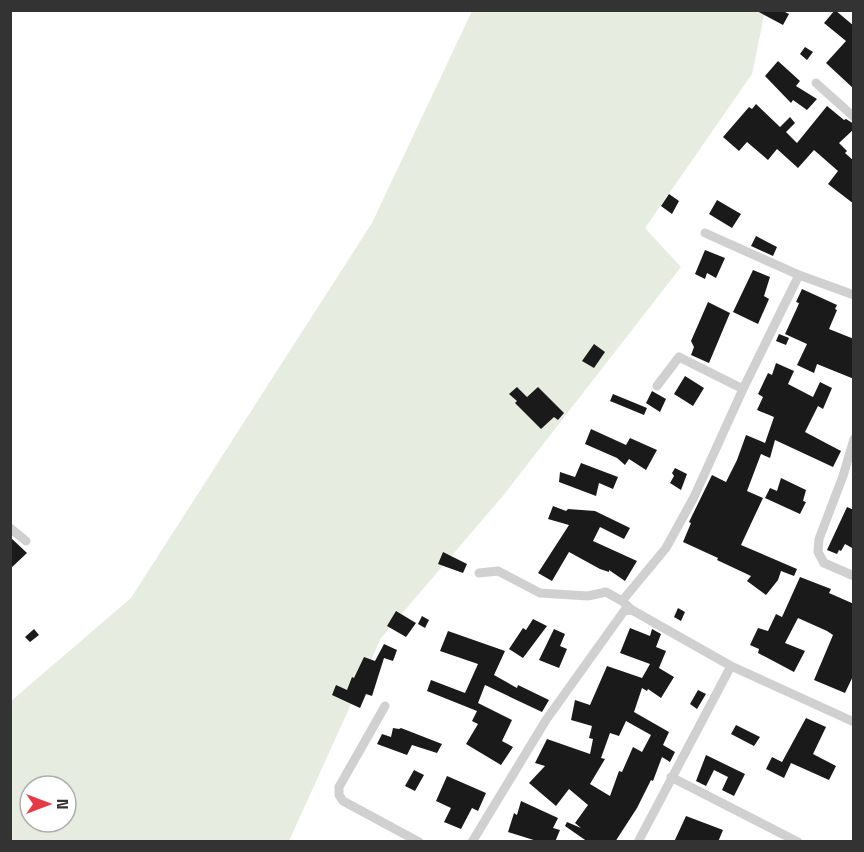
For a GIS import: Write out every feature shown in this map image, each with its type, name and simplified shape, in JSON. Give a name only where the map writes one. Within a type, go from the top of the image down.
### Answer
[{"type":"street","points":[[816,83],[854,117]]},
{"type":"street","points":[[705,233],[799,275],[854,295]]},
{"type":"street","points":[[622,601],[666,548],[694,498],[743,389],[799,275]]},
{"type":"street","points":[[657,386],[679,357],[743,389]]},
{"type":"street","points":[[854,439],[843,476],[819,539],[818,552],[824,563],[854,576]]},
{"type":"street","points":[[10,528],[26,541]]},
{"type":"street","points":[[479,573],[498,571],[540,593],[588,596],[606,592],[632,610],[731,666],[854,722]]},
{"type":"street","points":[[472,842],[546,720],[624,611],[632,610]]},
{"type":"street","points":[[638,842],[731,666]]},
{"type":"street","points":[[385,706],[339,786],[339,795],[343,801],[418,842]]},
{"type":"street","points":[[671,777],[798,842]]},
{"type":"shaded area","points":[[472,11],[765,11],[752,74],[645,228],[681,267],[502,497],[381,638],[289,841],[11,842],[11,701],[131,598],[372,223]]},
{"type":"building","points":[[755,10],[781,10],[789,14],[783,25]]},
{"type":"building","points":[[835,10],[854,26],[854,89],[826,63],[846,41],[824,23]]},
{"type":"building","points":[[805,47],[813,52],[807,60],[800,54]]},
{"type":"building","points":[[778,61],[800,81],[796,86],[817,99],[807,110],[793,100],[791,103],[765,76]]},
{"type":"building","points":[[756,104],[780,127],[790,117],[795,123],[786,132],[797,143],[827,106],[844,120],[854,124],[854,129],[839,143],[854,161],[854,204],[828,184],[838,171],[814,150],[798,168],[777,149],[768,160],[747,142],[739,151],[723,137],[749,107],[752,109]]},
{"type":"building","points":[[669,194],[679,201],[672,214],[661,206]]},
{"type":"building","points":[[717,200],[741,214],[732,228],[709,214]]},
{"type":"building","points":[[756,236],[777,247],[773,256],[751,246]]},
{"type":"building","points":[[705,250],[725,258],[716,278],[707,273],[705,279],[695,274]]},
{"type":"building","points":[[753,270],[770,277],[764,296],[769,299],[758,324],[733,312]]},
{"type":"building","points":[[802,289],[837,305],[829,329],[854,339],[854,379],[817,364],[814,373],[797,365],[807,344],[785,334],[799,303],[796,302]]},
{"type":"building","points":[[708,302],[730,313],[709,363],[691,355],[694,347],[691,341]]},
{"type":"building","points":[[779,334],[789,338],[786,345],[776,341]]},
{"type":"building","points":[[594,344],[605,352],[594,368],[582,361]]},
{"type":"building","points":[[776,363],[794,371],[788,384],[813,397],[820,382],[832,388],[823,409],[818,406],[805,432],[841,451],[833,467],[775,440],[770,458],[761,454],[747,491],[763,498],[741,545],[797,569],[794,576],[781,571],[778,580],[766,595],[747,581],[751,576],[683,542],[691,523],[689,522],[712,475],[726,482],[746,435],[765,443],[774,417],[757,410],[763,397],[758,394],[768,373],[772,375]]},
{"type":"building","points":[[685,376],[704,388],[693,406],[674,394]]},
{"type":"building","points":[[517,387],[527,397],[538,387],[564,413],[558,420],[554,417],[541,429],[509,394]]},
{"type":"building","points":[[652,391],[666,399],[660,412],[646,403]]},
{"type":"building","points":[[613,394],[647,408],[644,415],[610,401]]},
{"type":"building","points":[[591,429],[626,445],[630,438],[657,450],[646,470],[629,459],[625,465],[617,458],[585,444]]},
{"type":"building","points":[[581,463],[618,477],[613,489],[599,483],[596,496],[559,482],[560,472],[575,477]]},
{"type":"building","points":[[675,468],[687,474],[681,490],[670,483]]},
{"type":"building","points":[[781,478],[806,490],[803,501],[806,502],[800,514],[765,498],[770,488],[777,491]]},
{"type":"building","points":[[553,506],[566,511],[568,509],[595,511],[630,528],[624,539],[600,527],[593,541],[637,561],[625,581],[609,570],[609,572],[600,569],[569,552],[552,581],[538,573],[569,525],[548,519]]},
{"type":"building","points":[[847,507],[854,510],[854,549],[845,544],[837,554],[827,550]]},
{"type":"building","points":[[10,537],[27,553],[10,569]]},
{"type":"building","points":[[443,552],[467,564],[463,573],[438,564]]},
{"type":"building","points":[[800,577],[831,589],[829,593],[854,604],[854,674],[845,693],[814,680],[833,635],[827,631],[798,618],[785,643],[805,651],[794,672],[758,653],[759,649],[750,645],[758,628],[768,631],[776,614],[782,617]]},
{"type":"building","points":[[678,608],[685,612],[681,621],[674,617]]},
{"type":"building","points":[[396,611],[416,623],[406,637],[387,626]]},
{"type":"building","points":[[422,616],[429,620],[425,628],[418,624]]},
{"type":"building","points":[[533,619],[547,626],[523,658],[509,649],[523,628],[526,630]]},
{"type":"building","points":[[630,628],[650,636],[652,629],[661,634],[656,647],[666,651],[659,668],[674,677],[661,698],[648,689],[647,691],[642,688],[634,712],[669,732],[663,745],[675,752],[670,762],[662,757],[653,781],[651,780],[637,808],[615,842],[588,842],[565,826],[567,822],[581,828],[575,823],[588,805],[569,789],[556,806],[529,783],[545,766],[535,763],[547,739],[590,754],[593,739],[589,738],[592,726],[571,720],[575,700],[590,705],[607,666],[642,678],[650,664],[620,653]],"holes":[[[626,721],[651,735],[642,752],[633,747],[622,772],[619,771],[610,796],[590,784],[605,759],[601,758],[610,733],[619,736]]]},
{"type":"building","points":[[34,629],[39,635],[30,642],[25,637]]},
{"type":"building","points":[[554,629],[565,634],[560,646],[567,649],[559,668],[539,660]]},
{"type":"building","points":[[448,631],[505,651],[494,675],[517,688],[518,685],[549,700],[542,712],[485,685],[478,703],[512,720],[502,741],[513,747],[501,765],[466,744],[478,724],[472,721],[477,711],[427,691],[431,680],[465,693],[478,664],[440,651]]},
{"type":"building","points":[[384,644],[397,650],[393,661],[384,658],[372,696],[366,694],[360,708],[332,695],[336,685],[347,690],[364,657],[375,661]]},
{"type":"building","points":[[698,690],[706,694],[697,709],[690,704]]},
{"type":"building","points":[[806,718],[826,727],[813,754],[836,766],[829,780],[791,763],[784,778],[766,769],[772,757],[782,762]]},
{"type":"building","points":[[736,725],[760,737],[754,746],[731,734]]},
{"type":"building","points":[[393,728],[401,728],[442,744],[437,753],[412,745],[407,755],[377,744],[382,734],[391,737]]},
{"type":"building","points":[[706,755],[745,774],[734,796],[722,790],[728,777],[714,770],[706,786],[696,781]]},
{"type":"building","points":[[414,770],[424,775],[415,791],[405,786]]},
{"type":"building","points":[[447,776],[486,793],[478,811],[472,808],[461,829],[444,822],[451,808],[436,801]]},
{"type":"building","points":[[521,801],[558,818],[553,828],[560,830],[555,842],[540,842],[508,832],[514,813],[517,815]]},
{"type":"building","points":[[686,816],[723,830],[718,842],[674,842]]}]
